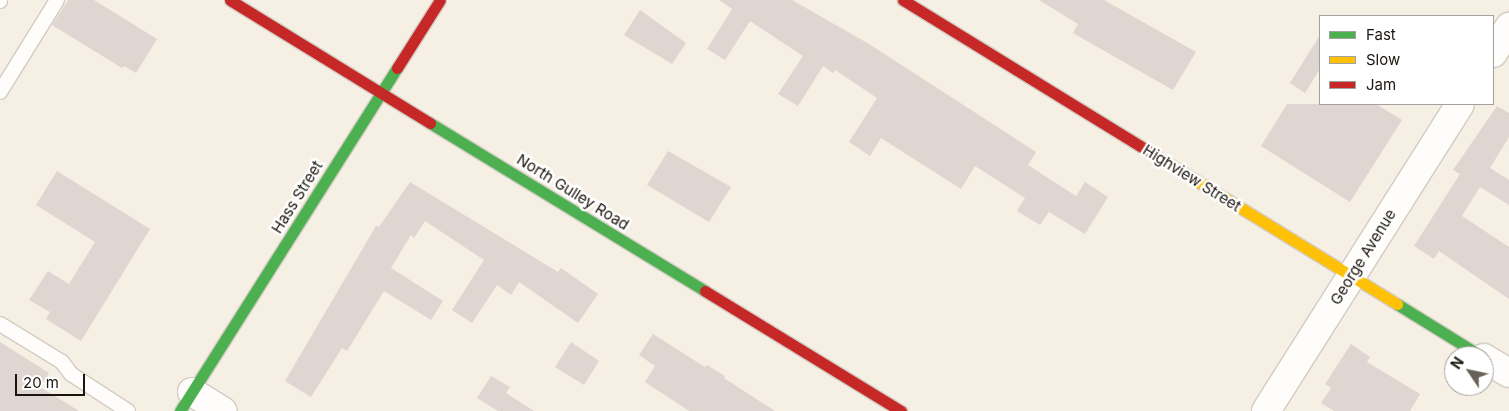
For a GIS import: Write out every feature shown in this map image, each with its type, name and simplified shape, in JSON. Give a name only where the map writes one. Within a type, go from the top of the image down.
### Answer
[{"type":"street","name":"North Gulley Road","points":[[230,0],[901,411]]},
{"type":"street","name":"Hass Street","points":[[186,401],[440,0]]},
{"type":"street","name":"Highview Street","points":[[903,0],[1465,346]]},
{"type":"street","points":[[1494,51],[1509,27]]},
{"type":"street","name":"George Avenue","points":[[1266,411],[1459,105]]},
{"type":"street","points":[[1494,364],[1509,373]]},
{"type":"street","points":[[186,401],[223,411]]},
{"type":"lane","points":[[0,92],[57,0]]},
{"type":"lane","points":[[0,324],[62,362],[71,374],[128,411]]},
{"type":"building","points":[[68,0],[94,0],[157,39],[136,73],[124,66],[122,68],[52,25]]},
{"type":"building","points":[[719,0],[792,0],[869,44],[1036,152],[1028,165],[1076,196],[1085,182],[1108,197],[1085,234],[1049,212],[1040,225],[1017,211],[1025,198],[975,166],[961,189],[881,138],[870,156],[849,142],[877,98],[835,70],[833,73],[823,66],[798,106],[778,94],[803,56],[750,21],[725,60],[707,49],[732,9]]},
{"type":"building","points":[[1039,0],[1104,0],[1196,52],[1173,90],[1073,33],[1078,24]]},
{"type":"building","points":[[640,10],[686,43],[672,64],[624,35]]},
{"type":"building","points":[[1319,37],[1319,71],[1305,93],[1290,83]]},
{"type":"building","points":[[1287,104],[1378,105],[1402,120],[1350,202],[1261,146]]},
{"type":"building","points":[[1497,106],[1509,113],[1509,137],[1490,168],[1509,180],[1509,205],[1480,187],[1462,216],[1509,247],[1509,299],[1439,251],[1434,259],[1414,246],[1460,174],[1453,170]]},
{"type":"building","points":[[668,151],[731,187],[709,222],[647,185]]},
{"type":"building","points":[[57,171],[150,229],[81,341],[46,319],[50,312],[29,300],[48,271],[69,284],[95,242],[36,205]]},
{"type":"building","points":[[410,182],[558,272],[561,268],[598,294],[578,323],[519,282],[511,295],[497,285],[472,323],[452,310],[484,260],[425,221],[414,238],[411,235],[391,268],[443,301],[431,320],[384,291],[347,351],[342,348],[311,397],[285,381],[376,226],[379,227]]},
{"type":"building","points":[[653,334],[705,367],[707,365],[725,376],[724,378],[775,411],[689,411],[645,382],[655,366],[639,355]]},
{"type":"building","points":[[0,342],[49,373],[40,387],[79,411],[0,411]]},
{"type":"building","points":[[571,342],[599,361],[584,385],[555,367]]},
{"type":"building","points":[[1351,344],[1370,357],[1367,362],[1420,394],[1410,411],[1334,411],[1321,403],[1331,388],[1325,384]]},
{"type":"building","points":[[491,376],[510,387],[506,393],[534,411],[498,411],[477,398]]},
{"type":"traffic: fast","points":[[180,411],[397,68]]},
{"type":"traffic: fast","points":[[430,123],[705,291]]},
{"type":"traffic: fast","points":[[1397,304],[1465,346]]},
{"type":"traffic: slow","points":[[1163,160],[1397,304]]},
{"type":"traffic: jam","points":[[230,0],[430,123]]},
{"type":"traffic: jam","points":[[397,68],[440,0]]},
{"type":"traffic: jam","points":[[903,0],[1163,160]]},
{"type":"traffic: jam","points":[[705,291],[901,411]]}]
